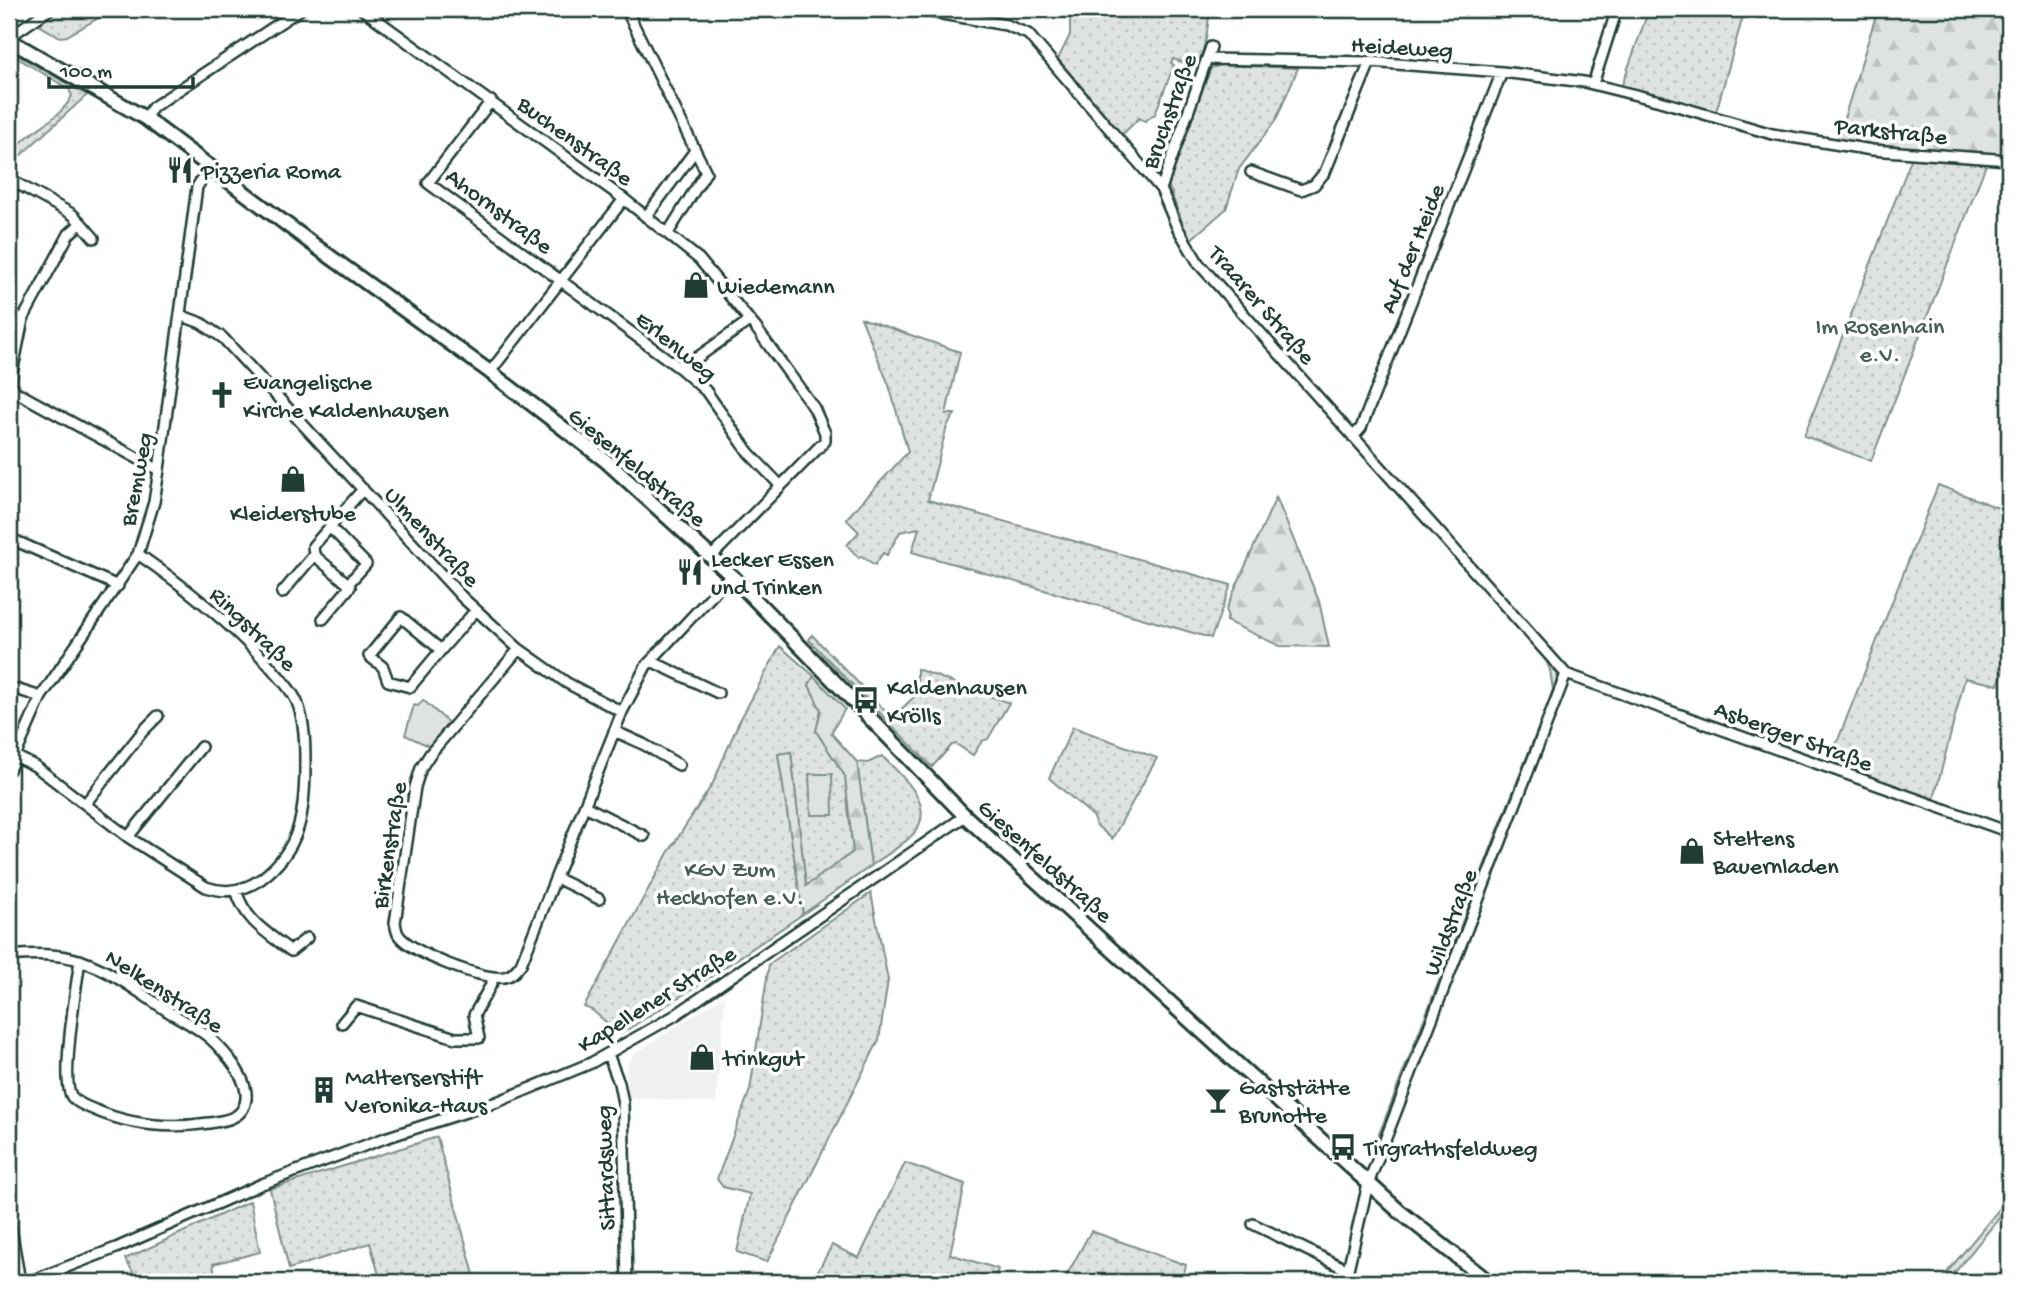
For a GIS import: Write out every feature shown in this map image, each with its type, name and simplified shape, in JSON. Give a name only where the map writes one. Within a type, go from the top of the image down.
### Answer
[{"type":"main road","name":"Giesenfeldstraße","points":[[9,38],[145,118],[318,248],[490,372],[606,461],[732,575],[965,816],[1364,1180],[1489,1282]]},
{"type":"street","points":[[9,38],[50,9]]},
{"type":"street","points":[[145,118],[153,107],[301,9]]},
{"type":"street","name":"Buchenstraße","points":[[362,9],[624,199],[699,259],[814,408],[825,433],[825,442],[712,556]]},
{"type":"street","points":[[626,9],[706,172],[668,233]]},
{"type":"street","name":"Traarer Straße","points":[[913,9],[1006,25],[1028,34],[1161,189],[1178,228],[1199,264],[1566,674]]},
{"type":"street","points":[[1593,84],[1617,9]]},
{"type":"street","name":"Bruchstraße","points":[[1161,189],[1211,47]]},
{"type":"street","name":"Heideweg","points":[[1207,59],[1370,62],[1502,72],[1593,84],[1769,134]]},
{"type":"street","points":[[1251,172],[1301,190],[1314,185],[1325,172],[1370,62]]},
{"type":"street","name":"Auf der Heide","points":[[1353,437],[1361,428],[1502,72]]},
{"type":"street","name":"Ahornstraße","points":[[491,101],[428,183],[561,280]]},
{"type":"street","name":"Parkstraße","points":[[1769,134],[1872,150],[2009,160]]},
{"type":"street","points":[[646,217],[694,152]]},
{"type":"street","name":"Bremweg","points":[[9,770],[41,697],[138,554],[154,502],[197,187],[211,165]]},
{"type":"street","points":[[9,178],[72,214],[94,238]]},
{"type":"street","points":[[490,372],[624,199]]},
{"type":"street","points":[[81,223],[69,234],[23,319],[10,383],[16,392],[159,470]]},
{"type":"street","name":"Erlenweg","points":[[561,280],[681,369],[706,391],[750,453],[781,486]]},
{"type":"street","points":[[9,313],[23,319]]},
{"type":"street","name":"Ulmenstraße","points":[[180,315],[201,323],[223,338],[476,610],[519,649],[567,683],[622,712]]},
{"type":"street","points":[[681,369],[749,321]]},
{"type":"street","name":"Ulmenstraße","points":[[282,593],[314,555],[313,546],[363,489]]},
{"type":"street","points":[[330,527],[366,564],[348,584]]},
{"type":"street","points":[[9,538],[118,586]]},
{"type":"street","name":"Ringstraße","points":[[138,554],[217,615],[260,655],[296,701],[302,720],[305,755],[304,810],[298,831],[286,854],[273,870],[249,887],[236,890]]},
{"type":"street","points":[[314,555],[350,587],[323,619]]},
{"type":"street","points":[[342,1023],[356,1006],[455,1038],[479,1038],[474,1015],[492,984],[492,977],[503,978],[513,974],[521,964],[622,712],[651,661],[732,575]]},
{"type":"street","name":"Ulmenstraße","points":[[441,650],[401,617],[369,656],[383,667],[388,681],[410,687],[476,610]]},
{"type":"street","name":"Birkenstraße","points":[[492,977],[451,966],[422,953],[398,933],[395,923],[415,787],[421,768],[519,649]]},
{"type":"street","points":[[651,661],[719,693]]},
{"type":"street","name":"Asberger Straße","points":[[1566,674],[2009,832]]},
{"type":"street","name":"Wildstraße","points":[[1364,1180],[1566,674]]},
{"type":"street","points":[[9,687],[41,697]]},
{"type":"street","points":[[85,804],[158,716]]},
{"type":"street","points":[[614,731],[679,765]]},
{"type":"street","points":[[128,837],[201,747]]},
{"type":"street","points":[[15,756],[34,766],[128,837],[206,887],[218,891],[236,890],[240,906],[254,923],[291,951],[307,938]]},
{"type":"street","points":[[585,806],[644,836]]},
{"type":"street","name":"Kapellener Straße","points":[[28,1282],[116,1248],[261,1184],[385,1138],[497,1102],[608,1054],[674,1016],[965,816]]},
{"type":"street","points":[[556,878],[599,899]]},
{"type":"street","name":"Nelkenstraße","points":[[9,956],[52,954],[80,960],[98,967],[197,1028],[216,1044],[234,1067],[246,1090],[246,1102],[242,1110],[235,1117],[220,1121],[185,1126],[158,1126],[110,1117],[85,1106],[71,1096],[68,1084],[69,1049],[80,960]]},
{"type":"street","name":"Sittardsweg","points":[[608,1054],[619,1083],[622,1103],[627,1282]]},
{"type":"street","points":[[1345,1282],[1364,1180]]},
{"type":"street","points":[[9,1216],[20,1282]]},
{"type":"street","points":[[1253,1224],[1348,1270]]},
{"type":"shaded area","points":[[725,997],[716,1103],[628,1097],[626,1068],[633,1055]]},
{"type":"green space","points":[[59,9],[114,9],[67,36],[60,37],[40,26]]},
{"type":"green space","points":[[1070,9],[1210,9],[1198,68],[1173,59],[1171,63],[1174,65],[1155,114],[1145,121],[1139,118],[1122,135],[1058,59],[1070,35]]},
{"type":"green space","points":[[1649,9],[1745,9],[1716,112],[1621,88]]},
{"type":"green space","points":[[1878,9],[2009,9],[2009,156],[1876,147],[1837,141]]},
{"type":"green space","points":[[9,50],[87,95],[9,166],[9,156],[17,147],[57,115],[72,96],[69,89],[9,53]]},
{"type":"green space","points":[[1221,65],[1298,68],[1276,120],[1239,169],[1226,209],[1189,241],[1168,184],[1211,68]]},
{"type":"green space","name":"Im Rosenhain e.V.","points":[[1912,157],[1987,162],[1871,461],[1804,436]]},
{"type":"green space","points":[[861,318],[960,352],[946,414],[955,414],[947,426],[928,500],[1231,585],[1211,638],[912,552],[919,528],[900,532],[887,555],[883,553],[875,565],[861,556],[859,558],[847,545],[859,532],[846,519],[908,452],[889,385]]},
{"type":"green space","points":[[1381,473],[1554,664],[1558,676],[1553,689],[1545,658]]},
{"type":"green space","points":[[1938,485],[2009,512],[2009,656],[1998,685],[1965,678],[1934,799],[1829,763]]},
{"type":"green space","points":[[1276,497],[1319,601],[1329,647],[1280,646],[1226,621],[1227,607]]},
{"type":"green space","points":[[812,635],[892,718],[917,694],[917,669],[1009,703],[988,739],[982,741],[973,755],[956,744],[952,745],[932,767],[809,640]]},
{"type":"green space","name":"KGV Zum Heckhofen e.V.","points":[[780,646],[814,676],[809,685],[821,710],[816,731],[845,776],[853,852],[806,886],[791,752],[778,754],[803,914],[620,1034],[592,1010],[584,1007],[668,853],[713,783],[738,724]]},
{"type":"green space","points":[[814,676],[845,709],[831,733],[857,762],[871,866],[803,914],[778,754],[791,752],[806,886],[853,852],[845,776],[816,731],[821,710],[809,685]]},
{"type":"green space","points":[[423,700],[450,724],[431,747],[405,735],[414,705],[418,706]]},
{"type":"green space","points":[[1544,712],[1474,898],[1370,1157]]},
{"type":"green space","points":[[1073,727],[1157,758],[1112,839],[1095,824],[1094,817],[1049,778]]},
{"type":"green space","points":[[882,756],[914,791],[922,812],[920,822],[910,838],[871,866],[857,762],[868,763]]},
{"type":"green space","points":[[809,774],[832,774],[833,815],[811,815]]},
{"type":"green space","points":[[871,893],[888,980],[879,1040],[767,1262],[737,1252],[750,1194],[723,1187],[717,1179],[750,1090],[769,964]]},
{"type":"green space","points":[[437,1137],[476,1282],[381,1282],[370,1243],[289,1269],[270,1189]]},
{"type":"green space","points":[[905,1163],[965,1184],[950,1254],[998,1269],[994,1282],[812,1282],[832,1245],[859,1258]]},
{"type":"green space","points":[[2009,1197],[2009,1206],[1947,1282],[1939,1282]]},
{"type":"green space","points":[[250,1201],[260,1252],[213,1264],[216,1282],[139,1282],[125,1259]]},
{"type":"green space","points":[[1091,1231],[1186,1265],[1182,1282],[1063,1282]]},
{"type":"place","name":"Pizzeria Roma","points":[[180,170]]},
{"type":"place","name":"Wiedemann","points":[[696,285]]},
{"type":"place","name":"Evangelische Kirche Kaldenhausen","points":[[222,395]]},
{"type":"place","name":"Kleiderstube","points":[[293,479]]},
{"type":"place","name":"Lecker Essen und Trinken","points":[[690,572]]},
{"type":"place","name":"Kaldenhausen Krölls","points":[[866,700]]},
{"type":"place","name":"Steltens Bauernladen","points":[[1692,851]]},
{"type":"place","name":"trinkgut","points":[[702,1057]]},
{"type":"place","name":"Malterserstift Veronika-Haus","points":[[324,1090]]},
{"type":"place","name":"Gaststätte Brunotte","points":[[1218,1100]]},
{"type":"place","name":"Tirgrathsfeldweg","points":[[1343,1147]]}]
